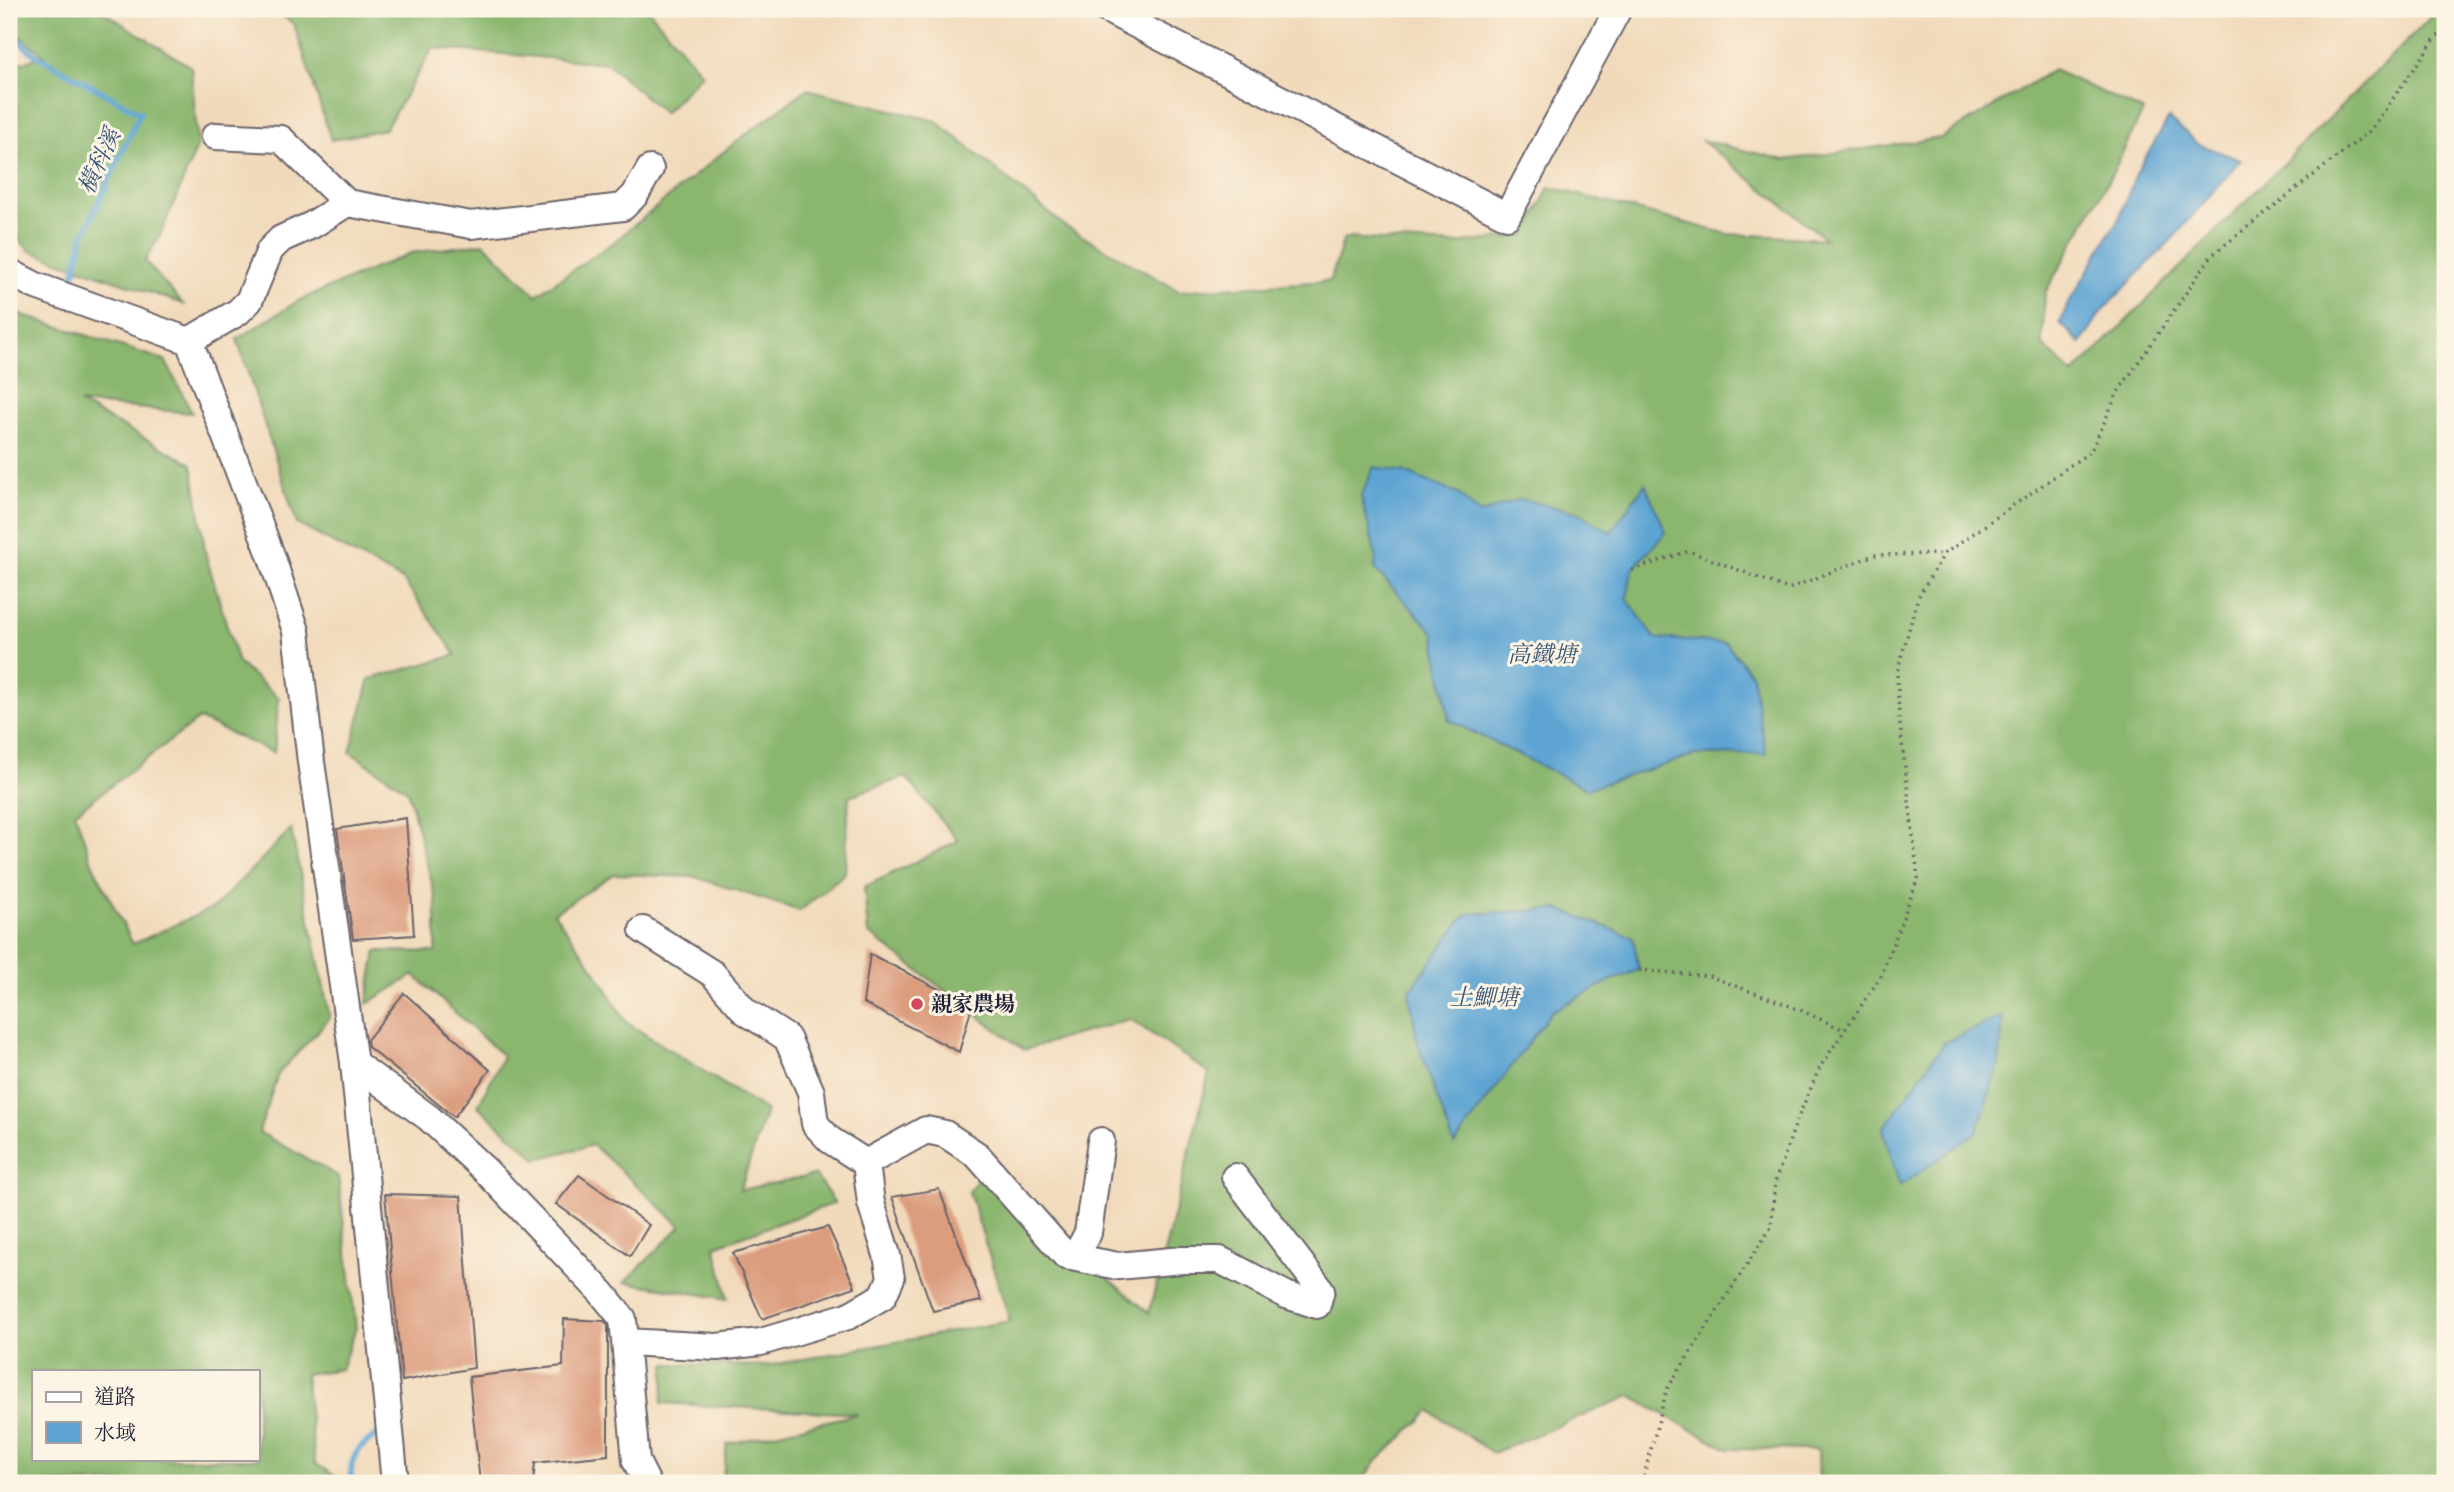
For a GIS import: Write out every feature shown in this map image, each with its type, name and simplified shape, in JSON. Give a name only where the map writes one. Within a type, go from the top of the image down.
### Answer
[{"type":"lane","points":[[1106,9],[1507,216],[1618,9]]},
{"type":"lane","points":[[215,136],[281,139],[347,203],[471,225],[623,207],[635,195],[650,169]]},
{"type":"lane","points":[[189,341],[238,312],[249,301],[270,250],[281,239],[312,225],[347,203]]},
{"type":"lane","points":[[9,272],[36,286],[189,341],[271,555],[296,631],[311,762],[354,1063],[395,1483]]},
{"type":"lane","points":[[626,1342],[717,1347],[761,1342],[848,1316],[883,1296],[891,1278],[872,1203],[866,1163],[830,1140],[815,1124],[811,1091],[787,1038],[745,1011],[713,974],[643,930]]},
{"type":"lane","points":[[354,1063],[429,1118],[486,1171],[602,1293],[623,1319],[636,1461],[647,1483]]},
{"type":"lane","points":[[866,1163],[926,1130],[945,1134],[976,1155],[1066,1256],[1118,1266],[1182,1260],[1220,1260],[1286,1295],[1317,1305],[1321,1290],[1235,1177]]},
{"type":"lane","points":[[1075,1257],[1088,1233],[1101,1141]]},
{"type":"path","points":[[1642,1483],[1667,1389],[1771,1227],[1775,1181],[1797,1119],[1820,1067],[1881,976],[1918,877],[1899,716],[1897,673],[1918,597],[1944,554],[2091,451],[2118,392],[2212,255],[2371,130],[2434,40],[2445,29]]},
{"type":"path","points":[[1632,570],[1689,551],[1788,589],[1874,555],[1944,554]]},
{"type":"path","points":[[1639,970],[1709,976],[1798,1009],[1844,1030]]},
{"type":"path","points":[[1404,1483],[1410,1483]]},
{"type":"green space","points":[[9,9],[99,9],[191,67],[198,145],[161,233],[145,261],[183,304],[30,251],[9,229],[9,66],[45,56],[9,28]]},
{"type":"green space","points":[[272,9],[648,9],[702,74],[664,113],[607,63],[433,48],[385,129],[331,140],[294,24]]},
{"type":"green space","points":[[2439,9],[2445,9],[2445,1483],[1819,1483],[1818,1450],[1728,1449],[1630,1396],[1493,1453],[1430,1411],[1378,1460],[1360,1483],[722,1483],[727,1444],[858,1414],[662,1403],[666,1364],[766,1366],[1010,1321],[969,1192],[983,1170],[1149,1313],[1209,1073],[1130,1019],[1024,1050],[868,933],[864,887],[958,841],[906,777],[849,796],[845,873],[800,911],[695,877],[614,874],[554,913],[597,973],[626,1022],[766,1111],[740,1190],[815,1175],[835,1203],[715,1246],[728,1299],[625,1282],[681,1226],[593,1145],[537,1159],[478,1106],[503,1056],[414,975],[367,1004],[376,951],[436,952],[436,899],[408,791],[350,752],[370,679],[456,655],[403,580],[297,524],[237,339],[300,300],[411,253],[484,243],[536,295],[614,242],[733,144],[807,89],[936,121],[1065,226],[1179,291],[1330,281],[1344,238],[1455,244],[1526,235],[1549,187],[1728,234],[1826,239],[1701,140],[1785,160],[1941,138],[2053,70],[2143,111],[2112,174],[2045,293],[2042,344],[2073,374]]},
{"type":"green space","points":[[9,311],[165,360],[192,413],[79,403],[192,464],[206,556],[238,663],[279,698],[274,753],[199,719],[75,813],[93,865],[133,944],[215,907],[291,829],[330,1018],[278,1074],[259,1132],[338,1176],[356,1328],[341,1369],[305,1374],[315,1463],[345,1483],[9,1483]]},
{"type":"water","points":[[2271,9],[2307,9],[2306,17],[2273,16]]},
{"type":"water","points":[[2169,118],[2198,144],[2241,160],[2175,236],[2101,312],[2081,344],[2060,323],[2067,306],[2120,216],[2137,172]]},
{"type":"water","name":"高鐵塘","points":[[1374,467],[1405,472],[1458,494],[1480,514],[1520,499],[1577,512],[1611,532],[1645,484],[1666,532],[1632,570],[1627,599],[1655,638],[1726,643],[1752,675],[1766,754],[1695,755],[1587,789],[1449,720],[1434,633],[1375,569],[1376,556],[1361,496]]},
{"type":"water","name":"土鯽塘","points":[[1558,909],[1633,937],[1639,970],[1612,980],[1552,1011],[1454,1145],[1418,1044],[1409,992],[1468,914]]},
{"type":"water","points":[[2003,1016],[1999,1063],[1977,1132],[1900,1186],[1883,1129],[1945,1042]]},
{"type":"building","points":[[406,818],[414,935],[353,939],[337,829]]},
{"type":"building","name":"親家農場","points":[[870,954],[972,1006],[959,1052],[863,1003]]},
{"type":"building","points":[[404,993],[490,1070],[454,1117],[368,1047],[367,1040]]},
{"type":"building","points":[[579,1175],[649,1225],[630,1256],[556,1204]]},
{"type":"building","points":[[939,1189],[981,1301],[933,1311],[892,1197]]},
{"type":"building","points":[[385,1194],[461,1196],[474,1368],[402,1381]]},
{"type":"building","points":[[828,1227],[855,1287],[762,1319],[733,1253]]},
{"type":"building","points":[[564,1319],[604,1321],[608,1325],[608,1455],[535,1463],[533,1483],[480,1483],[469,1377],[563,1366]]},
{"type":"waterway","name":"橫科溪","points":[[9,32],[34,54],[140,113],[83,236],[70,291]]},
{"type":"waterway","name":"橫科溪","points":[[351,1483],[354,1458],[366,1443],[381,1432]]},
{"type":"place","name":"親家農場","points":[[917,1004]]}]
